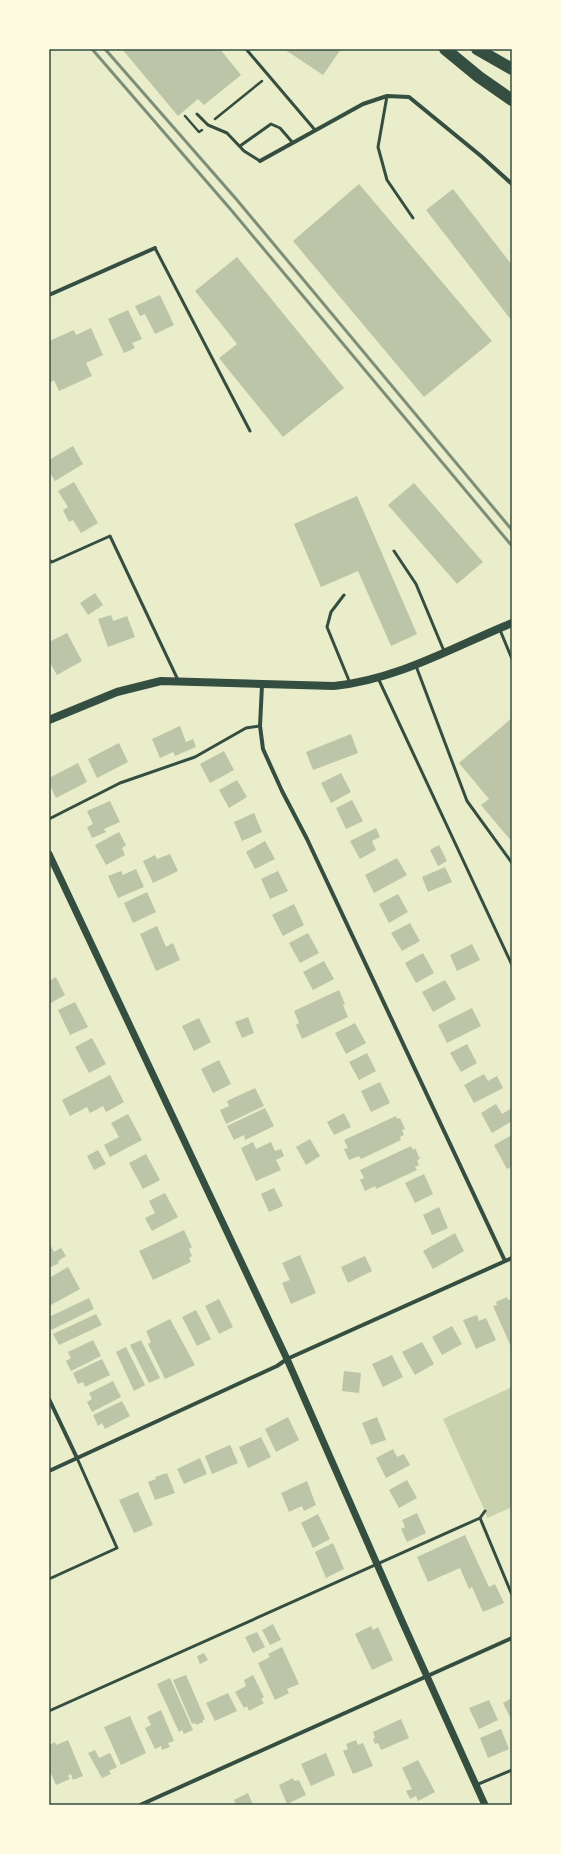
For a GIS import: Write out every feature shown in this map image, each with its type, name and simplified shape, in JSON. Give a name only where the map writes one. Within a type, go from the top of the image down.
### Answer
[{"type":"highway","points":[[445,49],[479,77],[512,100]]},
{"type":"highway","points":[[477,49],[512,69]]},
{"type":"main road","points":[[49,720],[117,692],[161,681],[262,685],[334,686],[351,684],[378,678],[416,666],[512,623]]},
{"type":"street","points":[[260,161],[363,104],[387,96],[409,97],[481,156],[512,184]]},
{"type":"street","points":[[49,295],[155,248]]},
{"type":"street","points":[[262,685],[260,726],[263,749],[282,791],[307,839],[505,1261]]},
{"type":"street","points":[[49,854],[287,1359],[485,1805]]},
{"type":"street","points":[[49,1471],[277,1366],[287,1359],[512,1258]]},
{"type":"street","points":[[49,1399],[77,1458]]},
{"type":"street","points":[[140,1805],[512,1638]]},
{"type":"lane","points":[[246,49],[315,130]]},
{"type":"lane","points":[[387,96],[378,147],[387,180],[413,218]]},
{"type":"lane","points":[[197,114],[208,125],[227,133],[240,146],[260,161]]},
{"type":"lane","points":[[240,146],[271,124],[280,128],[293,143]]},
{"type":"lane","points":[[155,248],[250,432]]},
{"type":"lane","points":[[49,560],[52,562],[110,536],[179,682]]},
{"type":"lane","points":[[394,551],[416,584],[445,653]]},
{"type":"lane","points":[[344,596],[331,612],[327,627],[351,684]]},
{"type":"lane","points":[[499,628],[512,659]]},
{"type":"lane","points":[[416,666],[467,801],[512,863]]},
{"type":"lane","points":[[378,678],[512,966]]},
{"type":"lane","points":[[49,818],[120,783],[195,757],[246,728],[260,726]]},
{"type":"lane","points":[[49,1579],[117,1548],[77,1458]]},
{"type":"lane","points":[[49,1711],[480,1518],[485,1511]]},
{"type":"lane","points":[[480,1518],[512,1595]]},
{"type":"lane","points":[[476,1785],[512,1770]]},
{"type":"path","points":[[184,116],[199,132],[268,75]]},
{"type":"green space","points":[[512,1387],[512,1507],[487,1518],[443,1419]]},
{"type":"building","points":[[122,49],[220,49],[241,75],[204,105],[198,99],[178,116]]},
{"type":"building","points":[[284,49],[341,49],[323,75]]},
{"type":"building","points":[[359,184],[492,341],[424,397],[293,241]]},
{"type":"building","points":[[453,189],[512,265],[512,321],[426,210]]},
{"type":"building","points":[[237,257],[344,388],[283,437],[219,358],[237,344],[195,291]]},
{"type":"building","points":[[160,295],[174,325],[155,334],[145,314],[140,316],[135,306]]},
{"type":"building","points":[[128,310],[142,339],[132,343],[135,348],[124,353],[108,319]]},
{"type":"building","points":[[91,328],[103,355],[86,363],[92,376],[59,391],[54,380],[49,383],[49,341],[74,330],[76,335]]},
{"type":"building","points":[[73,446],[83,464],[55,481],[49,471],[49,460]]},
{"type":"building","points":[[74,482],[98,523],[81,533],[73,520],[69,522],[63,510],[68,507],[58,491]]},
{"type":"building","points":[[414,483],[483,562],[457,584],[388,505]]},
{"type":"building","points":[[357,496],[417,634],[391,646],[358,571],[321,587],[294,524]]},
{"type":"building","points":[[95,593],[103,605],[88,615],[80,603]]},
{"type":"building","points":[[111,615],[113,621],[127,616],[135,637],[108,647],[98,619]]},
{"type":"building","points":[[67,633],[82,661],[57,675],[49,661],[49,642]]},
{"type":"building","points":[[512,718],[512,842],[481,805],[489,799],[459,763]]},
{"type":"building","points":[[180,726],[186,742],[193,739],[196,747],[175,756],[173,752],[160,758],[152,739]]},
{"type":"building","points":[[351,734],[358,753],[313,770],[306,752]]},
{"type":"building","points":[[119,743],[128,762],[97,778],[88,759]]},
{"type":"building","points":[[224,751],[234,770],[210,783],[200,764]]},
{"type":"building","points":[[78,763],[87,782],[56,798],[49,783],[49,778]]},
{"type":"building","points":[[341,773],[351,792],[331,803],[321,783]]},
{"type":"building","points":[[237,780],[247,797],[229,808],[219,790]]},
{"type":"building","points":[[352,800],[363,821],[346,829],[336,808]]},
{"type":"building","points":[[110,801],[120,822],[104,829],[106,832],[92,838],[87,827],[93,824],[87,811]]},
{"type":"building","points":[[254,813],[262,832],[242,841],[234,822]]},
{"type":"building","points":[[376,828],[380,837],[372,841],[376,850],[360,859],[350,841]]},
{"type":"building","points":[[119,832],[126,845],[122,848],[125,855],[106,865],[95,845]]},
{"type":"building","points":[[265,841],[275,859],[255,869],[246,852]]},
{"type":"building","points":[[439,845],[447,861],[438,866],[430,850]]},
{"type":"building","points":[[170,854],[178,871],[153,883],[143,861],[155,855],[157,859]]},
{"type":"building","points":[[397,858],[407,875],[374,893],[365,875]]},
{"type":"building","points":[[445,867],[452,882],[428,892],[422,877]]},
{"type":"building","points":[[136,869],[144,887],[118,898],[108,876],[121,871],[123,875]]},
{"type":"building","points":[[278,871],[288,891],[270,899],[261,879]]},
{"type":"building","points":[[147,892],[156,912],[133,923],[124,903]]},
{"type":"building","points":[[398,894],[408,912],[389,923],[379,904]]},
{"type":"building","points":[[294,904],[304,925],[283,936],[272,915]]},
{"type":"building","points":[[410,923],[420,941],[402,951],[391,933]]},
{"type":"building","points":[[157,926],[166,947],[173,943],[180,960],[156,971],[140,934]]},
{"type":"building","points":[[308,933],[319,953],[300,963],[289,943]]},
{"type":"building","points":[[472,944],[480,960],[457,971],[450,955]]},
{"type":"building","points":[[423,953],[434,973],[416,983],[405,963]]},
{"type":"building","points":[[324,961],[334,979],[313,990],[303,972]]},
{"type":"building","points":[[56,977],[65,995],[49,1004],[49,981]]},
{"type":"building","points":[[445,980],[456,999],[433,1012],[422,992]]},
{"type":"building","points":[[339,990],[345,1004],[343,1005],[348,1017],[302,1039],[296,1025],[299,1023],[294,1011]]},
{"type":"building","points":[[75,1002],[88,1027],[70,1035],[58,1010]]},
{"type":"building","points":[[472,1008],[481,1026],[447,1043],[438,1025]]},
{"type":"building","points":[[248,1017],[254,1033],[242,1038],[235,1022]]},
{"type":"building","points":[[199,1018],[211,1042],[194,1051],[182,1026]]},
{"type":"building","points":[[355,1023],[366,1043],[346,1054],[335,1033]]},
{"type":"building","points":[[92,1038],[106,1064],[89,1073],[75,1047]]},
{"type":"building","points":[[467,1044],[477,1063],[461,1072],[450,1053]]},
{"type":"building","points":[[367,1053],[376,1071],[359,1080],[349,1062]]},
{"type":"building","points":[[219,1060],[231,1084],[213,1093],[201,1069]]},
{"type":"building","points":[[484,1074],[488,1081],[497,1076],[503,1088],[474,1103],[464,1085]]},
{"type":"building","points":[[110,1075],[124,1102],[106,1112],[103,1106],[90,1113],[87,1107],[70,1116],[62,1100]]},
{"type":"building","points":[[380,1082],[390,1103],[371,1112],[361,1091]]},
{"type":"building","points":[[255,1088],[264,1106],[226,1124],[220,1110],[229,1106],[227,1101]]},
{"type":"building","points":[[496,1104],[502,1114],[512,1108],[512,1121],[492,1133],[481,1113]]},
{"type":"building","points":[[265,1108],[274,1126],[245,1140],[244,1135],[234,1140],[227,1126]]},
{"type":"building","points":[[344,1113],[351,1127],[334,1135],[327,1122]]},
{"type":"building","points":[[128,1114],[142,1140],[110,1157],[104,1145],[119,1137],[111,1123]]},
{"type":"building","points":[[396,1116],[397,1119],[400,1118],[405,1129],[402,1130],[404,1135],[400,1137],[401,1140],[361,1159],[359,1156],[349,1160],[344,1149],[348,1148],[344,1140]]},
{"type":"building","points":[[512,1135],[512,1166],[507,1169],[494,1145]]},
{"type":"building","points":[[310,1139],[320,1156],[306,1165],[296,1147]]},
{"type":"building","points":[[253,1142],[256,1149],[271,1142],[275,1151],[281,1149],[284,1156],[276,1160],[281,1170],[256,1181],[241,1148]]},
{"type":"building","points":[[411,1146],[413,1150],[415,1148],[420,1159],[417,1160],[419,1165],[415,1167],[417,1170],[376,1189],[375,1186],[365,1191],[360,1180],[364,1178],[360,1170]]},
{"type":"building","points":[[98,1150],[106,1164],[94,1170],[87,1156]]},
{"type":"building","points":[[146,1154],[160,1180],[143,1189],[129,1163]]},
{"type":"building","points":[[424,1174],[433,1194],[415,1203],[405,1183]]},
{"type":"building","points":[[274,1188],[283,1206],[269,1212],[261,1194]]},
{"type":"building","points":[[165,1193],[178,1217],[152,1231],[145,1218],[155,1213],[149,1201]]},
{"type":"building","points":[[439,1207],[448,1228],[432,1235],[423,1215]]},
{"type":"building","points":[[184,1230],[192,1247],[189,1249],[192,1256],[189,1258],[191,1262],[153,1280],[139,1251]]},
{"type":"building","points":[[455,1233],[464,1251],[433,1269],[423,1251]]},
{"type":"building","points":[[49,1243],[54,1252],[61,1248],[66,1256],[58,1261],[59,1263],[49,1268]]},
{"type":"building","points":[[300,1255],[316,1293],[291,1304],[282,1283],[290,1280],[282,1263]]},
{"type":"building","points":[[365,1256],[372,1271],[348,1283],[341,1267]]},
{"type":"building","points":[[68,1267],[80,1289],[49,1306],[49,1283],[51,1282],[49,1278]]},
{"type":"building","points":[[507,1297],[508,1300],[512,1299],[512,1349],[493,1306],[497,1305],[496,1302]]},
{"type":"building","points":[[89,1298],[94,1309],[51,1330],[49,1326],[49,1317]]},
{"type":"building","points":[[219,1299],[233,1327],[219,1334],[205,1306]]},
{"type":"building","points":[[196,1310],[211,1339],[197,1346],[182,1317]]},
{"type":"building","points":[[96,1314],[102,1325],[59,1345],[53,1334]]},
{"type":"building","points":[[477,1315],[479,1321],[486,1318],[496,1340],[476,1349],[463,1320]]},
{"type":"building","points":[[170,1319],[195,1365],[165,1379],[148,1344],[151,1342],[146,1331]]},
{"type":"building","points":[[452,1326],[462,1344],[442,1355],[432,1337]]},
{"type":"building","points":[[93,1340],[101,1356],[71,1371],[66,1361],[71,1358],[68,1352]]},
{"type":"building","points":[[141,1340],[160,1378],[149,1383],[130,1345]]},
{"type":"building","points":[[422,1342],[434,1364],[415,1375],[402,1352]]},
{"type":"building","points":[[126,1347],[145,1385],[134,1391],[116,1352]]},
{"type":"building","points":[[392,1355],[403,1377],[383,1387],[372,1364]]},
{"type":"building","points":[[102,1359],[110,1375],[85,1387],[83,1382],[78,1384],[73,1373]]},
{"type":"building","points":[[344,1371],[361,1373],[359,1393],[342,1391]]},
{"type":"building","points":[[113,1381],[121,1397],[92,1412],[87,1402],[92,1399],[89,1393]]},
{"type":"building","points":[[122,1401],[130,1416],[105,1429],[102,1423],[98,1426],[93,1415]]},
{"type":"building","points":[[288,1417],[299,1440],[276,1452],[265,1429]]},
{"type":"building","points":[[377,1417],[386,1440],[371,1445],[362,1423]]},
{"type":"building","points":[[261,1437],[271,1457],[248,1468],[239,1447]]},
{"type":"building","points":[[230,1445],[238,1463],[212,1474],[205,1456]]},
{"type":"building","points":[[393,1449],[397,1457],[404,1454],[410,1465],[386,1478],[376,1458]]},
{"type":"building","points":[[200,1458],[207,1474],[184,1484],[177,1469]]},
{"type":"building","points":[[167,1473],[175,1493],[155,1500],[148,1482],[156,1479],[155,1477]]},
{"type":"building","points":[[407,1480],[417,1498],[399,1508],[389,1490]]},
{"type":"building","points":[[307,1481],[316,1505],[304,1511],[302,1506],[289,1512],[281,1493]]},
{"type":"building","points":[[138,1492],[153,1525],[134,1533],[119,1500]]},
{"type":"building","points":[[417,1513],[426,1533],[407,1542],[401,1529],[405,1527],[402,1520]]},
{"type":"building","points":[[318,1514],[330,1539],[313,1548],[301,1523]]},
{"type":"building","points":[[465,1535],[489,1587],[495,1584],[504,1603],[483,1612],[472,1587],[469,1589],[460,1568],[428,1582],[417,1557]]},
{"type":"building","points":[[333,1543],[344,1569],[326,1578],[315,1552]]},
{"type":"building","points":[[273,1624],[281,1640],[270,1645],[262,1630]]},
{"type":"building","points":[[371,1626],[373,1630],[378,1627],[393,1660],[372,1670],[355,1634]]},
{"type":"building","points":[[257,1632],[265,1647],[253,1653],[245,1637]]},
{"type":"building","points":[[282,1647],[299,1684],[287,1689],[289,1693],[275,1700],[258,1663],[270,1657],[268,1654]]},
{"type":"building","points":[[204,1653],[208,1660],[200,1664],[197,1656]]},
{"type":"building","points":[[186,1675],[205,1719],[203,1722],[196,1725],[195,1723],[192,1724],[173,1680]]},
{"type":"building","points":[[253,1675],[264,1697],[261,1699],[264,1703],[249,1711],[247,1706],[244,1708],[235,1692],[246,1686],[244,1680]]},
{"type":"building","points":[[170,1678],[193,1730],[184,1734],[182,1730],[179,1732],[157,1684]]},
{"type":"building","points":[[228,1693],[237,1711],[215,1721],[206,1703]]},
{"type":"building","points":[[512,1698],[512,1721],[503,1703]]},
{"type":"building","points":[[489,1700],[498,1720],[479,1729],[469,1708]]},
{"type":"building","points":[[161,1710],[174,1741],[168,1743],[170,1747],[162,1750],[161,1746],[155,1749],[145,1728],[151,1725],[147,1717]]},
{"type":"building","points":[[130,1716],[146,1753],[121,1765],[104,1727]]},
{"type":"building","points":[[401,1719],[409,1738],[381,1750],[378,1743],[375,1744],[373,1732]]},
{"type":"building","points":[[501,1729],[509,1749],[488,1758],[480,1738]]},
{"type":"building","points":[[68,1740],[83,1776],[73,1780],[71,1774],[68,1776],[70,1779],[56,1785],[49,1769],[49,1745],[55,1742],[56,1745]]},
{"type":"building","points":[[356,1740],[358,1745],[363,1743],[373,1766],[353,1774],[343,1751],[348,1749],[346,1744]]},
{"type":"building","points":[[95,1750],[99,1758],[110,1753],[117,1767],[109,1771],[111,1774],[102,1778],[88,1753]]},
{"type":"building","points":[[326,1753],[335,1775],[311,1786],[301,1764]]},
{"type":"building","points":[[418,1760],[435,1792],[418,1801],[416,1796],[410,1799],[406,1791],[412,1789],[402,1768]]},
{"type":"building","points":[[293,1778],[294,1781],[299,1780],[306,1795],[287,1804],[279,1785]]},
{"type":"building","points":[[248,1793],[253,1805],[236,1805],[234,1800]]},
{"type":"railway","points":[[92,49],[232,211],[512,546]]},
{"type":"railway","points":[[105,49],[237,200],[512,530]]}]
